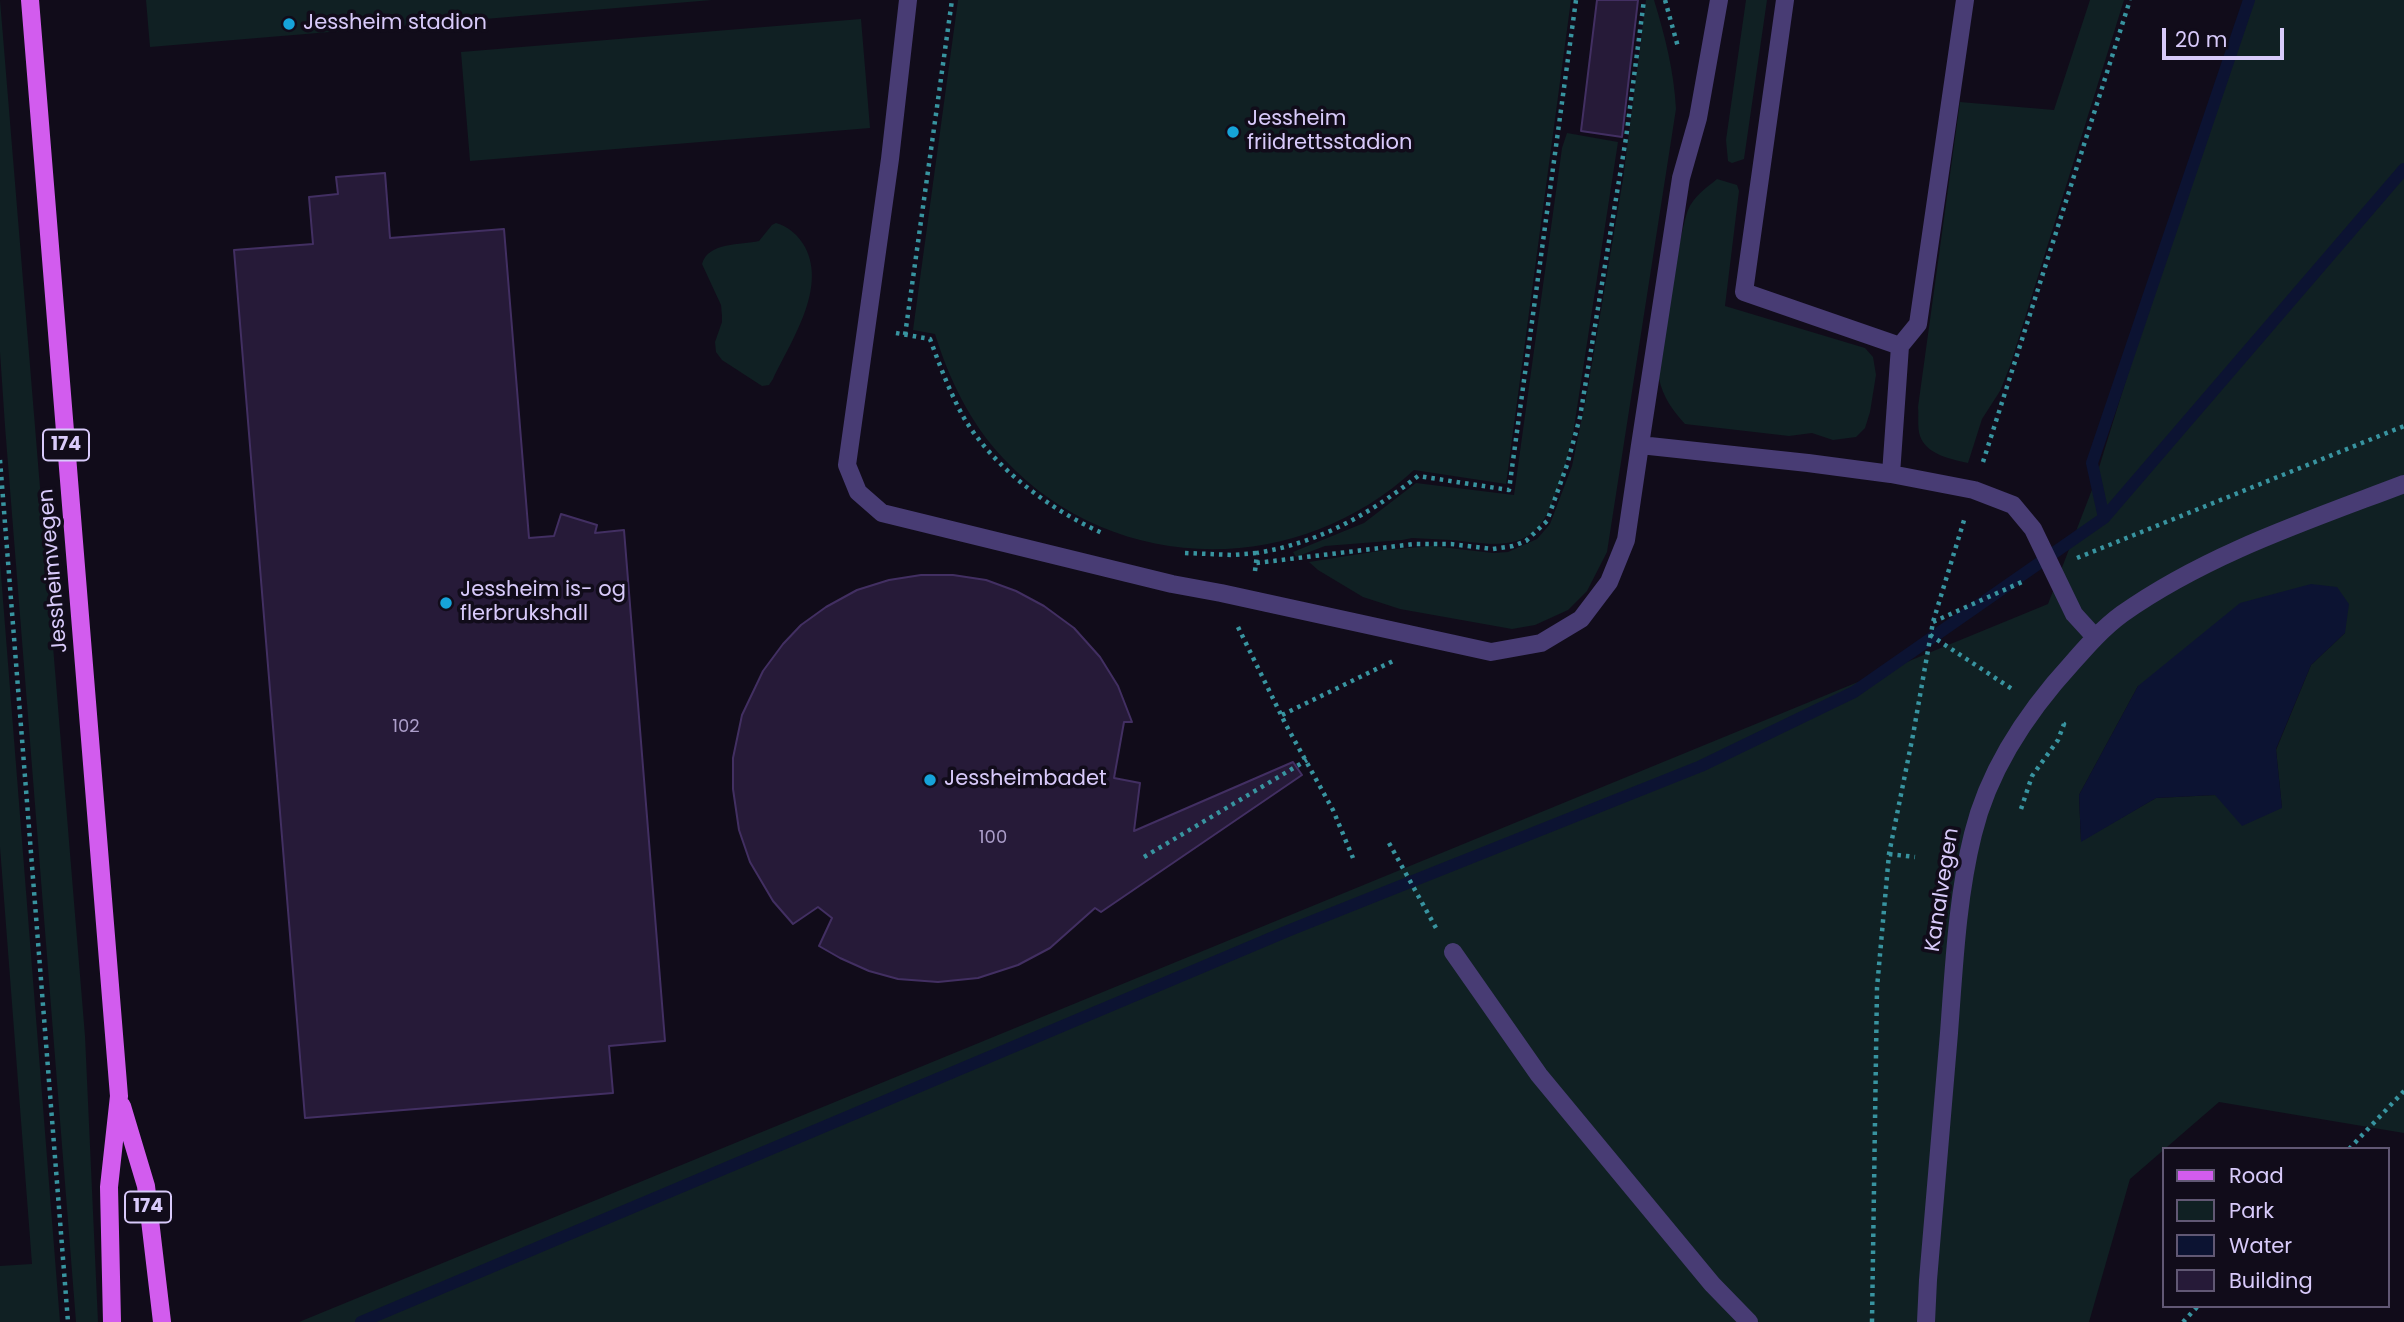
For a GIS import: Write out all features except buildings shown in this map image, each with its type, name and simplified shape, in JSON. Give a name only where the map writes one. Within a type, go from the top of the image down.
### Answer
[{"type":"main road","name":"Jessheimvegen","points":[[30,0],[119,1096],[109,1187],[112,1322]]},
{"type":"main road","name":"Jessheimvegen","points":[[119,1096],[146,1186],[162,1322]]},
{"type":"street","points":[[908,0],[890,159],[847,465],[859,492],[882,513],[1172,584],[1491,652],[1541,643],[1581,619],[1609,582],[1626,540],[1681,178],[1698,118],[1719,0]]},
{"type":"street","points":[[1785,0],[1744,292],[1900,346]]},
{"type":"street","points":[[1891,474],[1900,346],[1917,324],[1965,0]]},
{"type":"street","points":[[1640,445],[1891,474],[1974,490],[2013,505],[2033,529],[2074,614],[2095,637]]},
{"type":"street","name":"Kanalvegen","points":[[1926,1322],[1954,962],[1973,832],[2006,751],[2055,682],[2095,637],[2120,616],[2158,591],[2234,550],[2404,484]]},
{"type":"street","points":[[1453,952],[1539,1075],[1712,1284],[1749,1322]]},
{"type":"path","points":[[905,335],[952,0]]},
{"type":"path","points":[[1183,553],[1232,555],[1291,546],[1329,533],[1381,505],[1418,476],[1508,490],[1576,0]]},
{"type":"path","points":[[1256,563],[1414,544],[1451,544],[1493,549],[1526,541],[1548,521],[1580,417],[1626,138],[1644,0]]},
{"type":"path","points":[[1872,1322],[1877,988],[1889,854],[1933,622],[2130,0]]},
{"type":"path","points":[[865,329],[930,339],[944,377],[965,418],[985,448],[1048,504],[1101,533],[1112,536]]},
{"type":"path","points":[[1933,622],[2051,569],[2404,426]]},
{"type":"path","points":[[0,460],[68,1322]]},
{"type":"path","points":[[1253,600],[1257,552]]},
{"type":"path","points":[[1222,593],[1282,715],[1333,810],[1353,858]]},
{"type":"path","points":[[1282,715],[1435,640]]},
{"type":"path","points":[[1144,857],[1307,760]]},
{"type":"path","points":[[1389,843],[1429,918],[1453,952]]},
{"type":"path","points":[[1889,854],[1915,857]]},
{"type":"path","points":[[2350,1147],[2404,1091]]},
{"type":"path","points":[[2183,1322],[2196,1308]]},
{"type":"green space","points":[[0,0],[85,1036],[98,1322],[76,1322],[5,426],[0,352]]},
{"type":"green space","name":"Jessheim stadion","points":[[146,0],[712,0],[150,47]]},
{"type":"green space","points":[[958,0],[1571,0],[1506,484],[1414,470],[1367,505],[1316,530],[1262,545],[1206,549],[1151,543],[1097,525],[1047,497],[1003,458],[980,430],[962,400],[935,334],[913,330]]},
{"type":"green space","points":[[1646,0],[1654,0],[1662,27],[1671,67],[1676,109],[1607,552],[1587,591],[1568,610],[1535,625],[1512,629],[1400,609],[1363,597],[1309,562],[1432,546],[1493,553],[1508,552],[1537,539],[1550,524],[1572,466],[1587,393],[1623,179]]},
{"type":"green space","points":[[1746,0],[1767,0],[1744,159],[1732,163],[1728,161],[1726,140]]},
{"type":"green space","points":[[2090,0],[2124,0],[2010,366],[2000,391],[1982,419],[1968,463],[1947,458],[1928,448],[1923,442],[1919,433],[1918,407],[1960,102],[2054,110]]},
{"type":"green space","points":[[2243,0],[2404,0],[2404,1133],[2219,1102],[2167,1147],[2162,1147],[2162,1151],[2130,1179],[2089,1322],[299,1322],[2048,604],[2093,487]],"holes":[[[2345,633],[2311,665],[2276,750],[2282,808],[2215,795],[2156,798],[2081,841],[2079,795],[2138,686]]]},
{"type":"green space","points":[[861,19],[870,128],[470,161],[461,52]]},
{"type":"green space","points":[[1567,133],[1618,142],[1573,434],[1558,488],[1546,516],[1531,534],[1512,542],[1492,544],[1412,538],[1325,546],[1296,557],[1293,552],[1364,523],[1416,483],[1514,495],[1562,148]]},
{"type":"green space","points":[[1717,179],[1737,185],[1739,191],[1725,306],[1865,348],[1873,357],[1876,375],[1865,428],[1856,437],[1833,440],[1812,433],[1789,436],[1685,424],[1666,398],[1659,379],[1661,349],[1685,222],[1693,201]]},
{"type":"green space","points":[[776,223],[789,229],[803,243],[811,263],[812,280],[797,332],[773,379],[769,385],[762,386],[722,360],[716,352],[715,342],[722,322],[721,305],[702,264],[705,257],[718,248],[759,241]]},
{"type":"green space","points":[[0,562],[60,1322],[0,1322],[0,1266],[32,1264],[0,847]]},
{"type":"water","points":[[2311,584],[2337,587],[2349,604],[2345,633],[2311,665],[2276,749],[2282,808],[2242,826],[2215,795],[2156,798],[2081,842],[2079,795],[2138,686],[2240,603]]},
{"type":"waterway","points":[[2104,518],[2092,463],[2249,0]]},
{"type":"waterway","points":[[361,1322],[1290,930],[1701,766],[1854,692],[2104,518],[2404,169]]},
{"type":"place","name":"Jessheim stadion","points":[[289,24]]},
{"type":"place","name":"Jessheim friidrettsstadion","points":[[1233,132]]},
{"type":"place","name":"Jessheim is- og flerbrukshall","points":[[446,603]]},
{"type":"place","name":"Jessheimbadet","points":[[930,780]]}]
